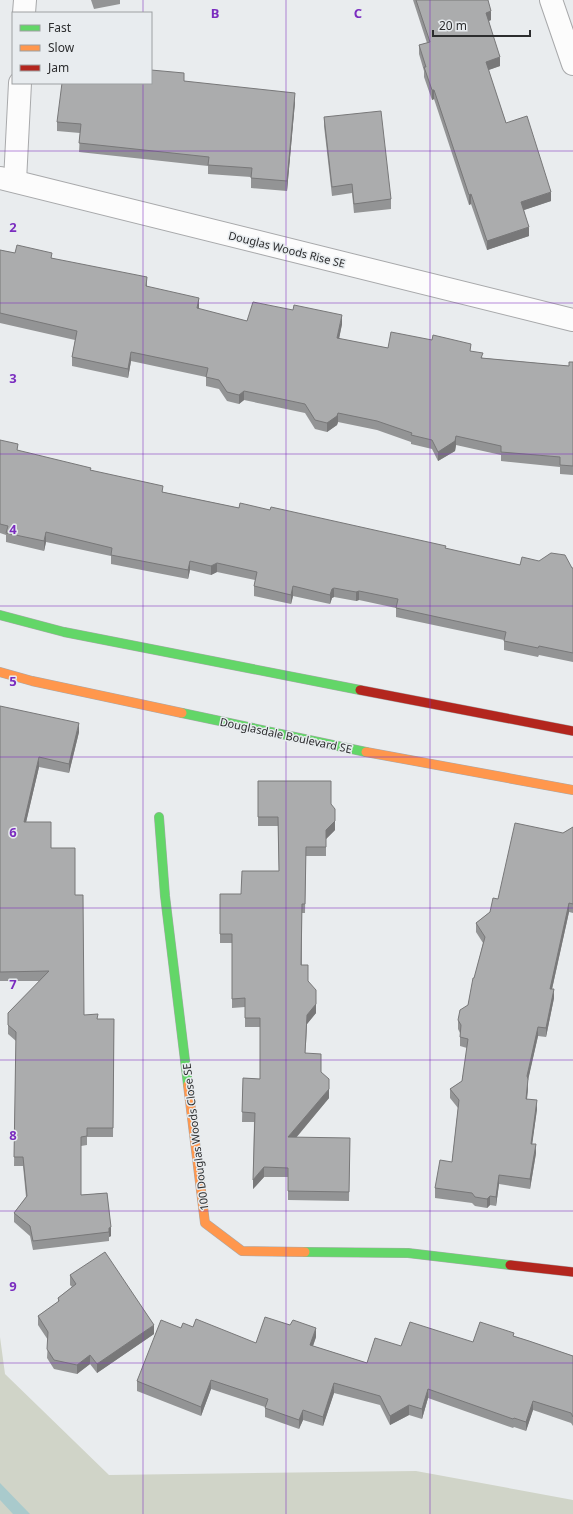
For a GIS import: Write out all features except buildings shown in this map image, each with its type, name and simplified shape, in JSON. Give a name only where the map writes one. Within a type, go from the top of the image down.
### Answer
[{"type":"street","points":[[24,12],[25,0]]},
{"type":"street","points":[[551,0],[573,64]]},
{"type":"street","points":[[8,180],[20,84]]},
{"type":"street","name":"Douglas Woods Rise SE","points":[[8,180],[573,320]]},
{"type":"street","points":[[0,615],[64,632],[573,731]]},
{"type":"street","name":"Douglasdale Boulevard SE","points":[[0,672],[32,681],[393,758],[573,790]]},
{"type":"street","name":"100 Douglas Woods Close SE","points":[[159,817],[165,896],[205,1223],[242,1251],[408,1253],[573,1272]]},
{"type":"shaded area","points":[[0,1337],[5,1374],[109,1475],[416,1471],[573,1500],[573,1514],[0,1514]]},
{"type":"water","points":[[0,1483],[30,1514],[13,1514],[0,1500]]},
{"type":"traffic: fast","points":[[0,615],[64,632],[360,690]]},
{"type":"traffic: fast","points":[[182,713],[366,752]]},
{"type":"traffic: fast","points":[[159,817],[165,896],[188,1085]]},
{"type":"traffic: fast","points":[[305,1252],[408,1253],[510,1265]]},
{"type":"traffic: slow","points":[[0,672],[32,681],[182,713]]},
{"type":"traffic: slow","points":[[366,752],[573,790]]},
{"type":"traffic: slow","points":[[188,1085],[205,1223],[242,1251],[305,1252]]},
{"type":"traffic: jam","points":[[360,690],[573,731]]},
{"type":"traffic: jam","points":[[510,1265],[573,1272]]}]
